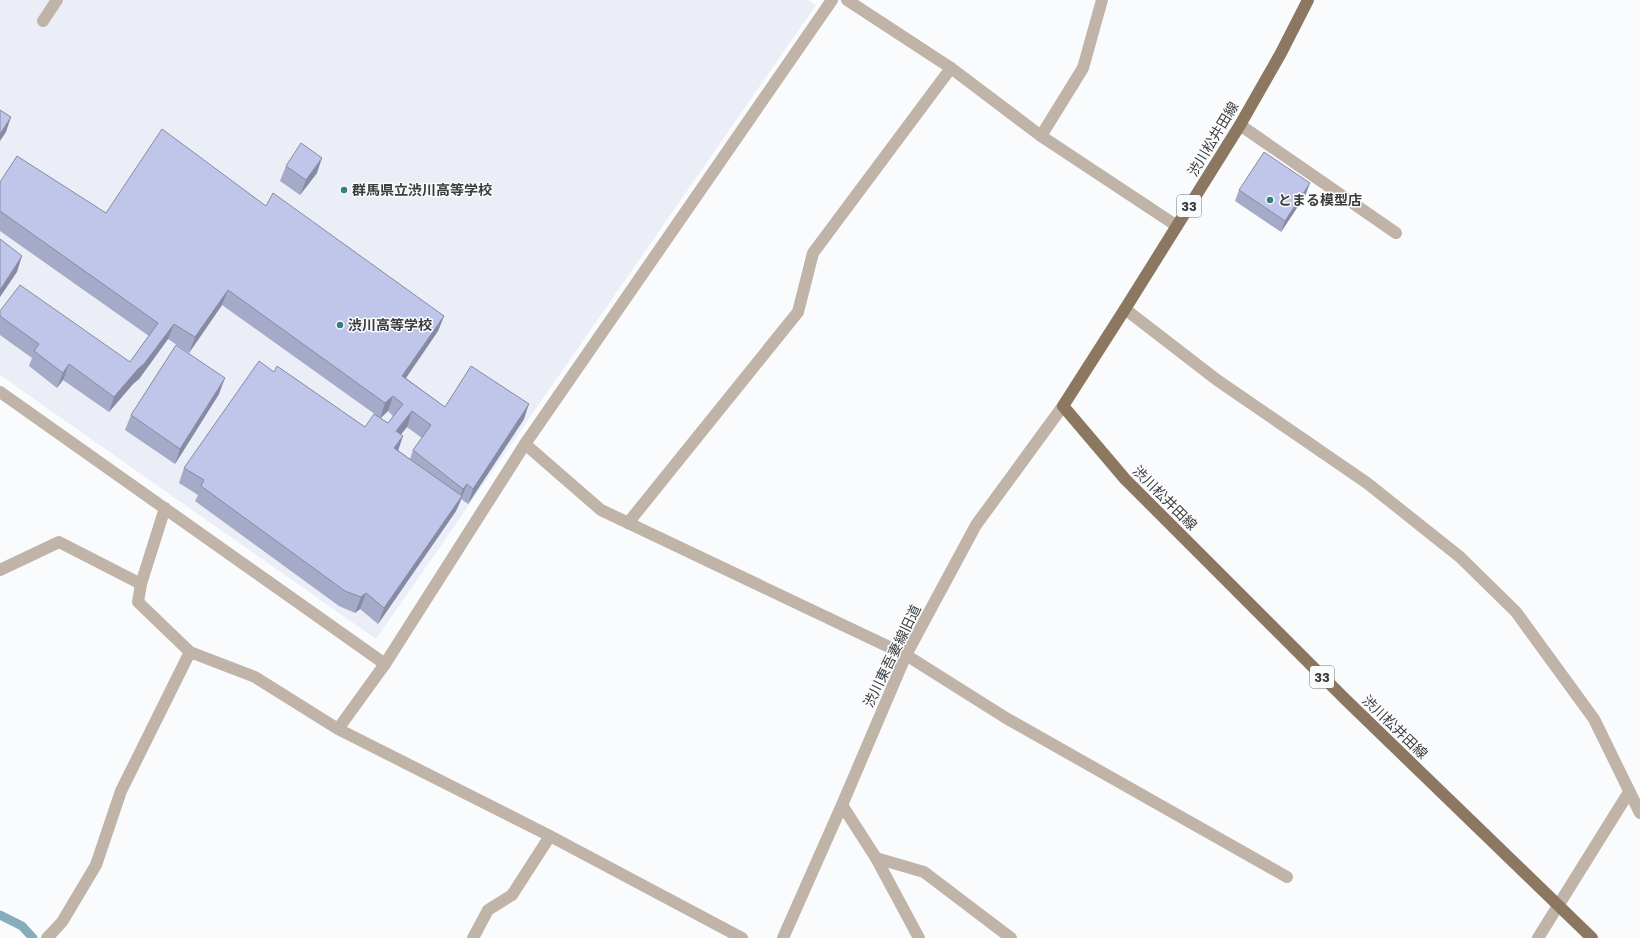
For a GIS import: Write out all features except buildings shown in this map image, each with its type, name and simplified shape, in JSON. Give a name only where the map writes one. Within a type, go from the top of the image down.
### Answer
[{"type":"main road","name":"渋川松井田線","points":[[1308,0],[1281,53],[1240,125],[1125,309],[1062,406],[1125,479],[1345,699],[1592,938]]},
{"type":"street","points":[[43,20],[57,0]]},
{"type":"street","points":[[338,729],[385,664],[525,444],[832,0]]},
{"type":"street","points":[[847,0],[951,68],[1041,136],[1177,226]]},
{"type":"street","points":[[1041,136],[1083,68],[1102,0]]},
{"type":"street","points":[[628,523],[798,312],[813,253],[951,68]]},
{"type":"street","points":[[1240,125],[1396,233]]},
{"type":"street","points":[[1125,309],[1217,380],[1367,483],[1460,558],[1516,612],[1594,719],[1640,813]]},
{"type":"street","points":[[0,392],[385,664]]},
{"type":"street","name":"渋川東吾妻線旧道","points":[[783,938],[906,655],[976,525],[1062,406]]},
{"type":"street","points":[[525,444],[601,510],[906,655],[1006,718],[1286,877]]},
{"type":"street","points":[[165,508],[141,584],[138,602],[190,652],[255,678],[338,729],[550,836],[742,938]]},
{"type":"street","points":[[0,570],[59,542],[141,584]]},
{"type":"street","points":[[50,935],[62,922],[96,865],[121,791],[190,652]]},
{"type":"street","points":[[1538,938],[1629,792]]},
{"type":"street","points":[[842,805],[876,858],[919,938]]},
{"type":"street","points":[[473,938],[488,910],[512,895],[550,836]]},
{"type":"street","points":[[876,858],[924,872],[1011,938]]},
{"type":"shaded area","name":"群馬県立渋川高等学校","points":[[0,0],[808,0],[816,5],[376,639],[0,375]]},
{"type":"waterway","points":[[0,915],[22,926],[33,938]]},
{"type":"place","name":"群馬県立渋川高等学校","points":[[344,190]]},
{"type":"place","name":"とまる模型店","points":[[1270,200]]},
{"type":"place","name":"渋川高等学校","points":[[340,325]]}]
